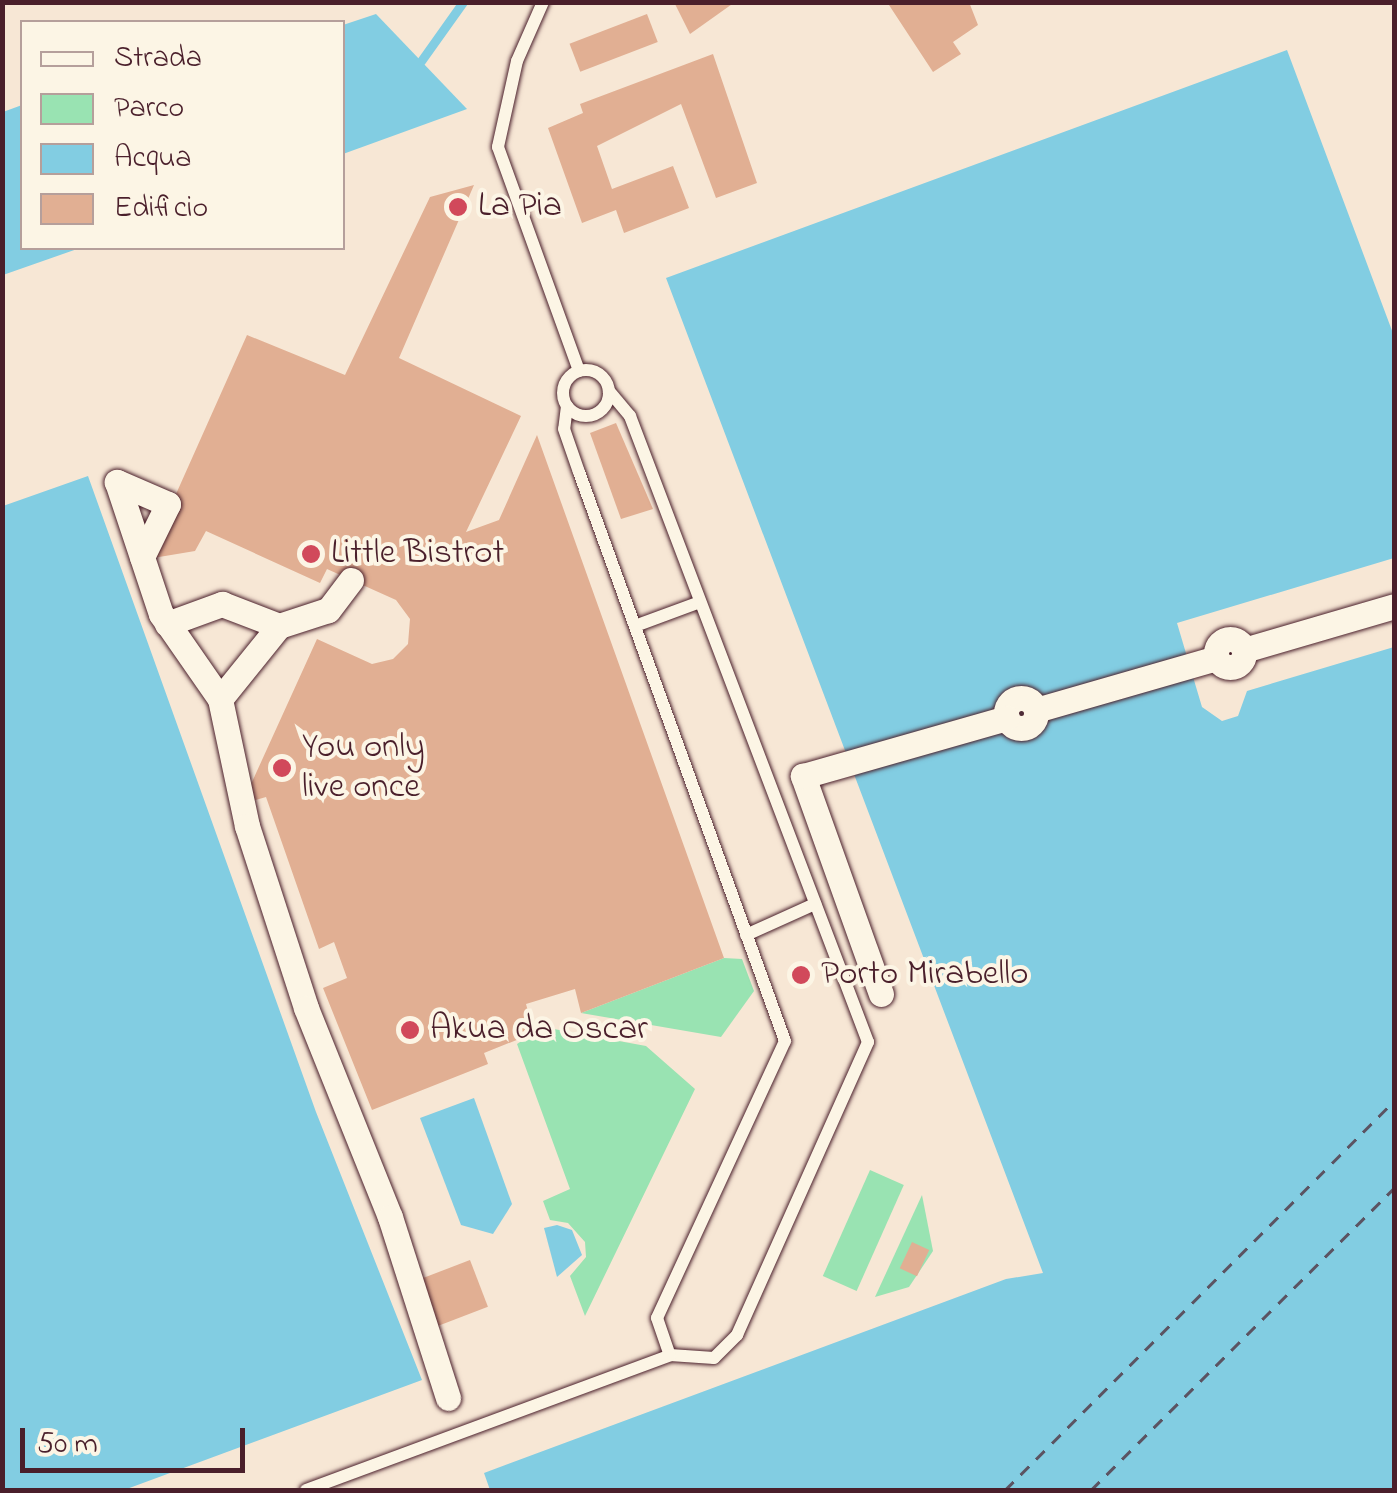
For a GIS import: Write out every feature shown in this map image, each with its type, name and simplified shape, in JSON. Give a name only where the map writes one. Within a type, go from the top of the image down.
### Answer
[{"type":"street","points":[[142,558],[166,624],[220,699],[247,826],[300,990],[390,1217],[448,1398]]},
{"type":"street","points":[[220,699],[279,626],[328,610],[351,580]]},
{"type":"street","points":[[166,624],[222,604],[279,626]]},
{"type":"street","points":[[881,994],[803,776],[1007,718],[1025,728],[1036,710],[1216,658],[1236,666],[1244,650],[1394,606]]},
{"type":"lane","points":[[543,2],[517,61],[498,147],[579,371]]},
{"type":"lane","points":[[306,1490],[670,1356],[714,1358],[737,1335],[868,1042],[630,416],[598,373],[579,371],[565,383],[564,429],[785,1041],[657,1318],[670,1356]]},
{"type":"lane","points":[[567,406],[594,414],[609,391]]},
{"type":"lane","points":[[635,626],[700,602]]},
{"type":"lane","points":[[746,935],[815,904]]},
{"type":"green space","points":[[724,958],[742,959],[754,991],[721,1037],[581,1013]]},
{"type":"green space","points":[[543,1027],[646,1046],[695,1089],[585,1316],[570,1276],[586,1257],[585,1242],[568,1223],[550,1220],[543,1201],[570,1189],[517,1044]]},
{"type":"green space","points":[[870,1170],[904,1185],[857,1291],[823,1276]]},
{"type":"green space","points":[[922,1195],[933,1251],[909,1287],[875,1297]]},
{"type":"water","points":[[376,14],[467,109],[345,153],[345,24]]},
{"type":"water","points":[[1287,50],[1394,336],[1394,558],[1177,623],[1202,707],[1222,721],[1238,716],[1247,691],[1394,647],[1394,1490],[490,1490],[484,1473],[1006,1279],[1043,1273],[666,278]]},
{"type":"water","points":[[20,106],[20,250],[74,250],[3,275],[3,112]]},
{"type":"water","points":[[88,476],[316,1112],[422,1380],[124,1490],[3,1490],[3,506]]},
{"type":"water","points":[[474,1098],[512,1204],[493,1234],[461,1225],[420,1118]]},
{"type":"water","points":[[557,1225],[572,1230],[582,1255],[557,1277],[544,1228]]},
{"type":"building","points":[[674,2],[735,2],[690,34]]},
{"type":"building","points":[[887,2],[969,2],[978,25],[953,42],[961,54],[933,72]]},
{"type":"building","points":[[647,14],[658,42],[580,72],[570,44]]},
{"type":"building","points":[[713,54],[757,183],[716,198],[681,104],[597,146],[612,189],[673,166],[689,208],[624,233],[616,210],[582,223],[548,128],[583,113],[580,104]]},
{"type":"building","points":[[474,185],[399,358],[521,416],[466,532],[499,520],[537,435],[724,958],[581,1013],[575,989],[526,1004],[534,1033],[484,1053],[488,1064],[372,1110],[323,988],[347,978],[334,942],[319,949],[266,797],[242,804],[317,639],[372,664],[393,659],[408,644],[410,619],[396,600],[327,569],[320,583],[206,531],[195,551],[147,559],[247,335],[345,375],[430,197]]},
{"type":"building","points":[[616,423],[653,509],[621,519],[590,433]]},
{"type":"building","points":[[912,1242],[929,1250],[917,1276],[900,1268]]},
{"type":"building","points":[[470,1260],[488,1307],[438,1326],[421,1279]]},
{"type":"waterway","points":[[421,61],[463,2]]},
{"type":"ferry route","points":[[1005,1490],[1394,1101]]},
{"type":"ferry route","points":[[1091,1490],[1394,1188]]},
{"type":"place","name":"La Pia","points":[[458,207]]},
{"type":"place","name":"Little Bistrot","points":[[311,554]]},
{"type":"place","name":"You only live once","points":[[282,768]]},
{"type":"place","name":"Porto Mirabello","points":[[801,975]]},
{"type":"place","name":"Akua da Oscar","points":[[410,1030]]}]
